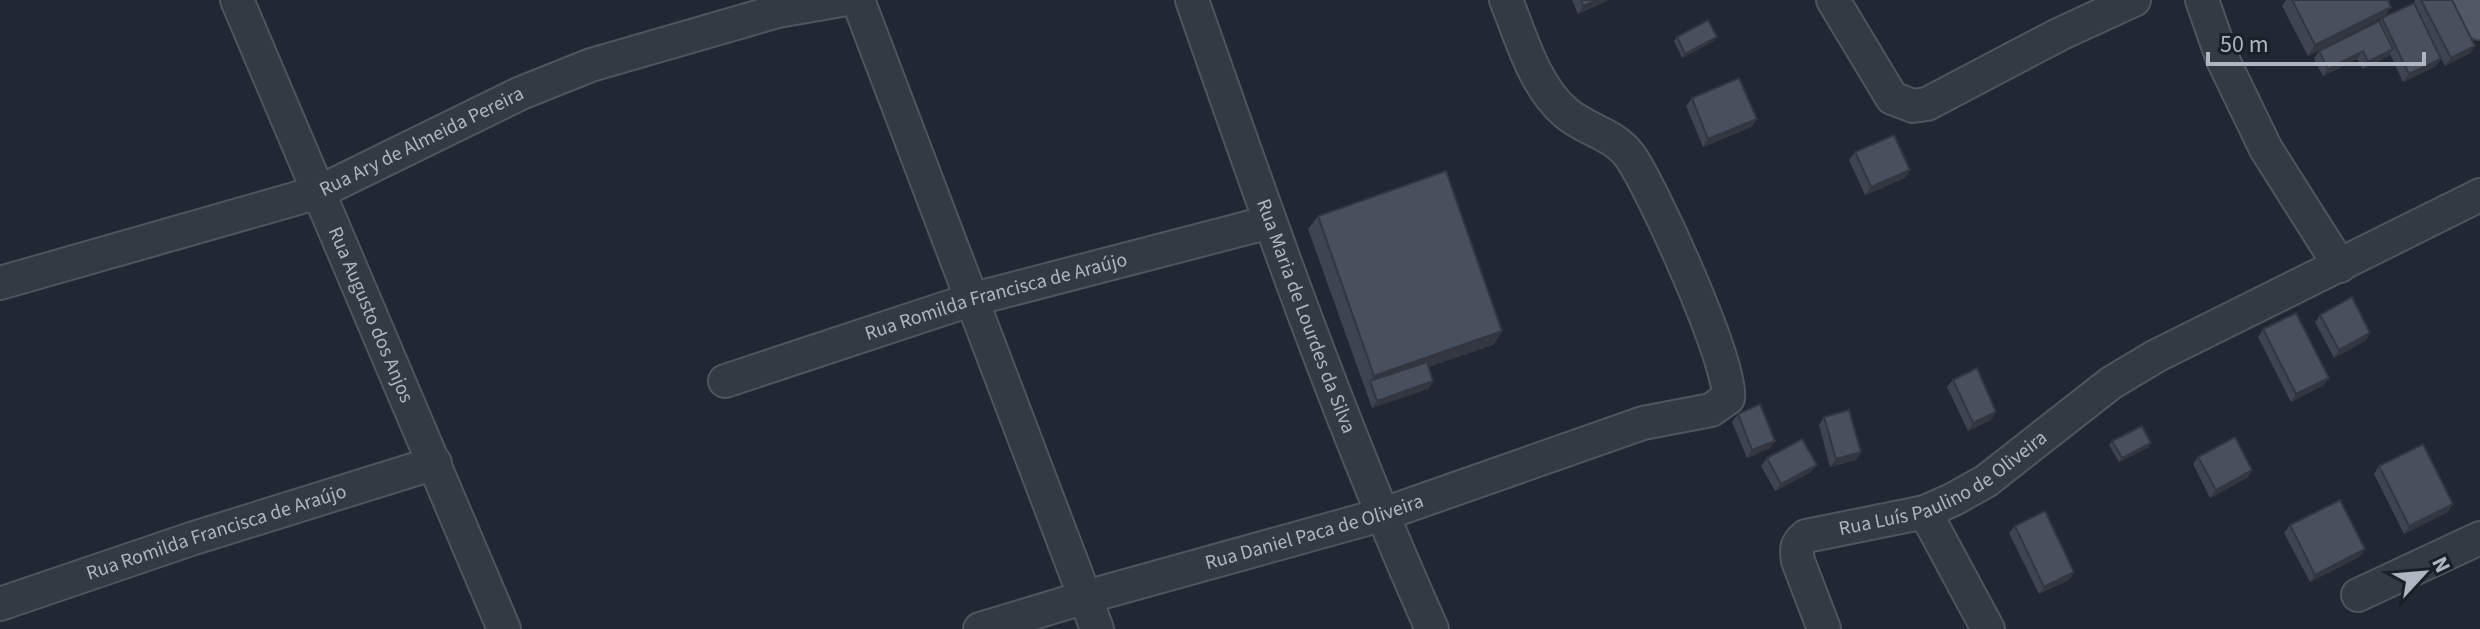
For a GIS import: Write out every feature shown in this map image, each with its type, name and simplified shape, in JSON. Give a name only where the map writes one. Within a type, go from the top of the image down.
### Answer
[{"type":"main road","points":[[2471,0],[2480,17]]},
{"type":"street","name":"Rua Augusto dos Anjos","points":[[237,0],[504,629]]},
{"type":"street","points":[[743,0],[778,11]]},
{"type":"street","name":"Rua Ary de Almeida Pereira","points":[[0,283],[319,192],[521,93],[628,54],[778,11],[841,0]]},
{"type":"street","points":[[858,0],[1097,629]]},
{"type":"street","name":"Rua Maria de Lourdes da Silva","points":[[1192,0],[1270,222],[1381,515],[1432,629]]},
{"type":"street","name":"Rua Daniel Paca de Oliveira","points":[[980,629],[1381,515],[1643,423],[1686,416],[1722,404],[1728,398],[1730,389],[1722,362],[1666,222],[1644,178],[1615,140],[1567,114],[1555,102],[1533,66],[1506,0]]},
{"type":"street","points":[[1833,0],[1892,98],[1913,106],[1927,104],[2060,34],[2134,0]]},
{"type":"street","points":[[2202,0],[2223,60],[2266,149],[2340,266]]},
{"type":"street","name":"Rua Luís Paulino de Oliveira","points":[[1824,629],[1798,561],[1796,549],[1806,536],[1925,512],[1954,499],[1986,481],[2111,383],[2156,356],[2480,195]]},
{"type":"street","name":"Rua Romilda Francisca de Araújo","points":[[725,381],[970,300],[1270,222]]},
{"type":"street","name":"Rua Romilda Francisca de Araújo","points":[[0,604],[191,539],[435,463]]},
{"type":"street","points":[[1925,512],[1988,629]]},
{"type":"street","points":[[2358,595],[2480,538]]},
{"type":"building","points":[[1581,0],[1597,0],[1583,6]]},
{"type":"building","points":[[2292,0],[2388,0],[2391,7],[2315,45]]},
{"type":"building","points":[[2421,0],[2452,0],[2475,46],[2451,58]]},
{"type":"building","points":[[2414,3],[2441,59],[2409,74],[2382,18]]},
{"type":"building","points":[[1708,20],[1717,37],[1685,54],[1677,37]]},
{"type":"building","points":[[2379,21],[2393,49],[2368,62],[2363,51],[2328,69],[2319,51]]},
{"type":"building","points":[[1739,78],[1757,119],[1708,139],[1692,98]]},
{"type":"building","points":[[1894,135],[1910,170],[1871,187],[1855,152]]},
{"type":"building","points":[[1446,171],[1502,331],[1374,376],[1318,216]]},
{"type":"building","points":[[2352,297],[2370,333],[2339,350],[2320,315]]},
{"type":"building","points":[[2296,313],[2329,378],[2296,394],[2263,329]]},
{"type":"building","points":[[1427,362],[1433,381],[1377,401],[1370,381]]},
{"type":"building","points":[[1977,368],[1996,412],[1973,423],[1953,380]]},
{"type":"building","points":[[1760,404],[1775,441],[1752,450],[1738,414]]},
{"type":"building","points":[[1849,410],[1861,452],[1836,459],[1824,417]]},
{"type":"building","points":[[2142,426],[2151,443],[2122,458],[2112,441]]},
{"type":"building","points":[[2235,437],[2252,470],[2216,490],[2198,457]]},
{"type":"building","points":[[1802,439],[1817,465],[1781,484],[1767,458]]},
{"type":"building","points":[[2423,444],[2453,504],[2409,526],[2379,466]]},
{"type":"building","points":[[2340,500],[2365,549],[2315,575],[2290,525]]},
{"type":"building","points":[[2045,511],[2074,572],[2044,587],[2015,526]]}]
